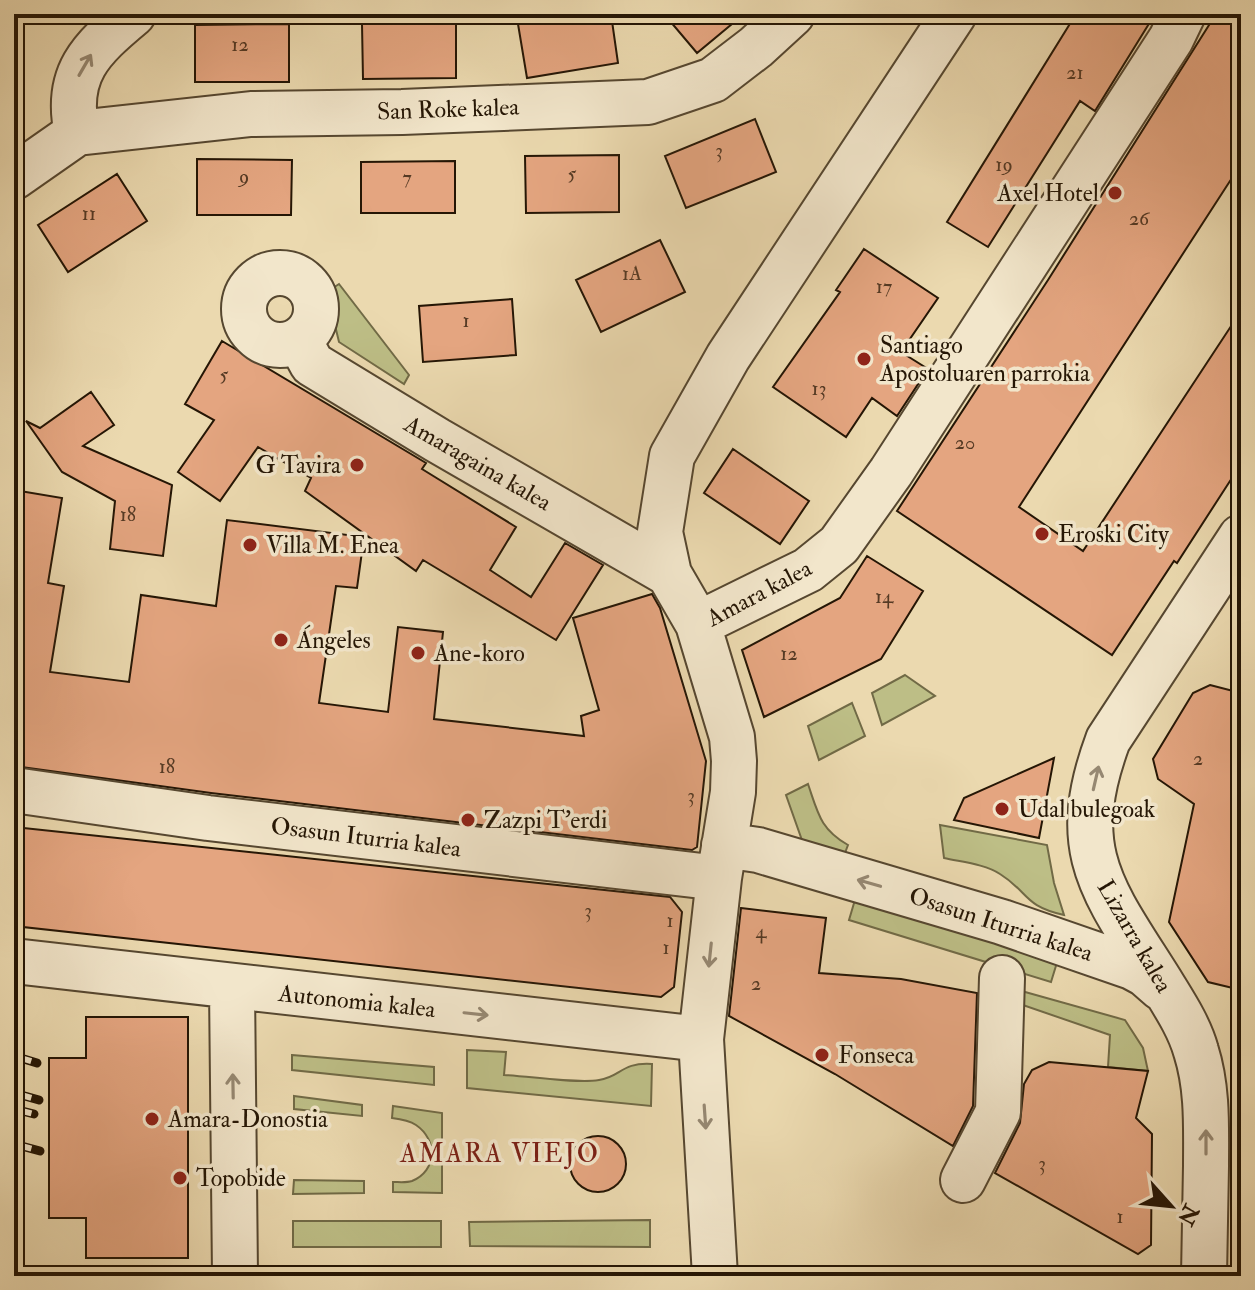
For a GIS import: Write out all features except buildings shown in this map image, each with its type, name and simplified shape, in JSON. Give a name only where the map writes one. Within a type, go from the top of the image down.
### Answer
[{"type":"street","points":[[77,133],[72,111],[77,79],[97,44],[133,14]]},
{"type":"street","name":"San Roke kalea","points":[[14,177],[77,133],[251,114],[402,112],[648,102],[713,80],[792,14]]},
{"type":"street","points":[[698,624],[669,574],[660,532],[672,456],[728,357],[954,14]]},
{"type":"street","name":"Amara kalea","points":[[715,1276],[701,1039],[733,792],[732,737],[698,624],[808,570],[839,545],[891,472],[1171,39],[1183,14]]},
{"type":"street","name":"Amaragaina kalea","points":[[299,340],[312,364],[669,574]]},
{"type":"street","name":"Lizarra kalea","points":[[1204,1276],[1204,1090],[1194,1044],[1173,1002],[1115,909],[1099,875],[1089,836],[1090,805],[1108,740],[1241,537]]},
{"type":"street","name":"Osasun Iturria kalea","points":[[14,790],[208,818],[722,861],[758,850],[1078,947],[1139,970],[1173,1002]]},
{"type":"street","name":"Autonomia kalea","points":[[14,961],[701,1039]]},
{"type":"street","points":[[963,1180],[998,1112],[1002,978]]},
{"type":"street","points":[[232,987],[235,1276]]},
{"type":"green space","points":[[339,284],[409,375],[404,384],[339,342],[327,292]]},
{"type":"green space","points":[[905,675],[935,696],[882,725],[872,693]]},
{"type":"green space","points":[[852,703],[865,736],[819,760],[808,726]]},
{"type":"green space","points":[[808,784],[826,826],[848,845],[840,866],[803,843],[786,795]]},
{"type":"green space","points":[[940,825],[1047,845],[1064,915],[1033,903],[994,871],[944,858]]},
{"type":"green space","points":[[857,893],[1059,956],[1051,982],[849,920]]},
{"type":"green space","points":[[1018,990],[1125,1020],[1143,1048],[1148,1071],[1108,1067],[1110,1035],[1017,1003]]},
{"type":"green space","points":[[467,1050],[506,1052],[504,1075],[565,1080],[599,1080],[627,1067],[652,1064],[651,1106],[467,1088]]},
{"type":"green space","points":[[292,1055],[434,1067],[434,1085],[292,1070]]},
{"type":"green space","points":[[294,1096],[362,1105],[362,1116],[294,1109]]},
{"type":"green space","points":[[393,1106],[442,1113],[442,1193],[393,1192],[393,1182],[410,1182],[420,1176],[432,1155],[423,1131],[411,1122],[392,1118]]},
{"type":"green space","points":[[294,1180],[364,1181],[364,1193],[293,1194]]},
{"type":"green space","points":[[650,1220],[650,1247],[470,1246],[469,1222]]},
{"type":"green space","points":[[293,1221],[441,1221],[441,1247],[293,1247]]},
{"type":"railway","points":[[14,1056],[37,1063]]},
{"type":"railway","points":[[14,1093],[39,1100]]},
{"type":"railway","points":[[14,1109],[34,1114]]},
{"type":"railway","points":[[14,1144],[40,1151]]},
{"type":"place","name":"Axel Hotel","points":[[1115,193]]},
{"type":"place","name":"Santiago Apostoluaren parrokia","points":[[864,359]]},
{"type":"place","name":"G Tavira","points":[[357,465]]},
{"type":"place","name":"Eroski City","points":[[1042,534]]},
{"type":"place","name":"Villa M. Enea","points":[[250,545]]},
{"type":"place","name":"Ángeles","points":[[281,640]]},
{"type":"place","name":"Ane-koro","points":[[418,653]]},
{"type":"place","name":"Udal bulegoak","points":[[1002,809]]},
{"type":"place","name":"Zazpi T'erdi","points":[[468,820]]},
{"type":"place","name":"Fonseca","points":[[822,1055]]},
{"type":"place","name":"Amara-Donostia","points":[[152,1119]]},
{"type":"place","name":"Topobide","points":[[180,1178]]},
{"type":"district","name":"AMARA VIEJO","points":[[500,1153]]}]
